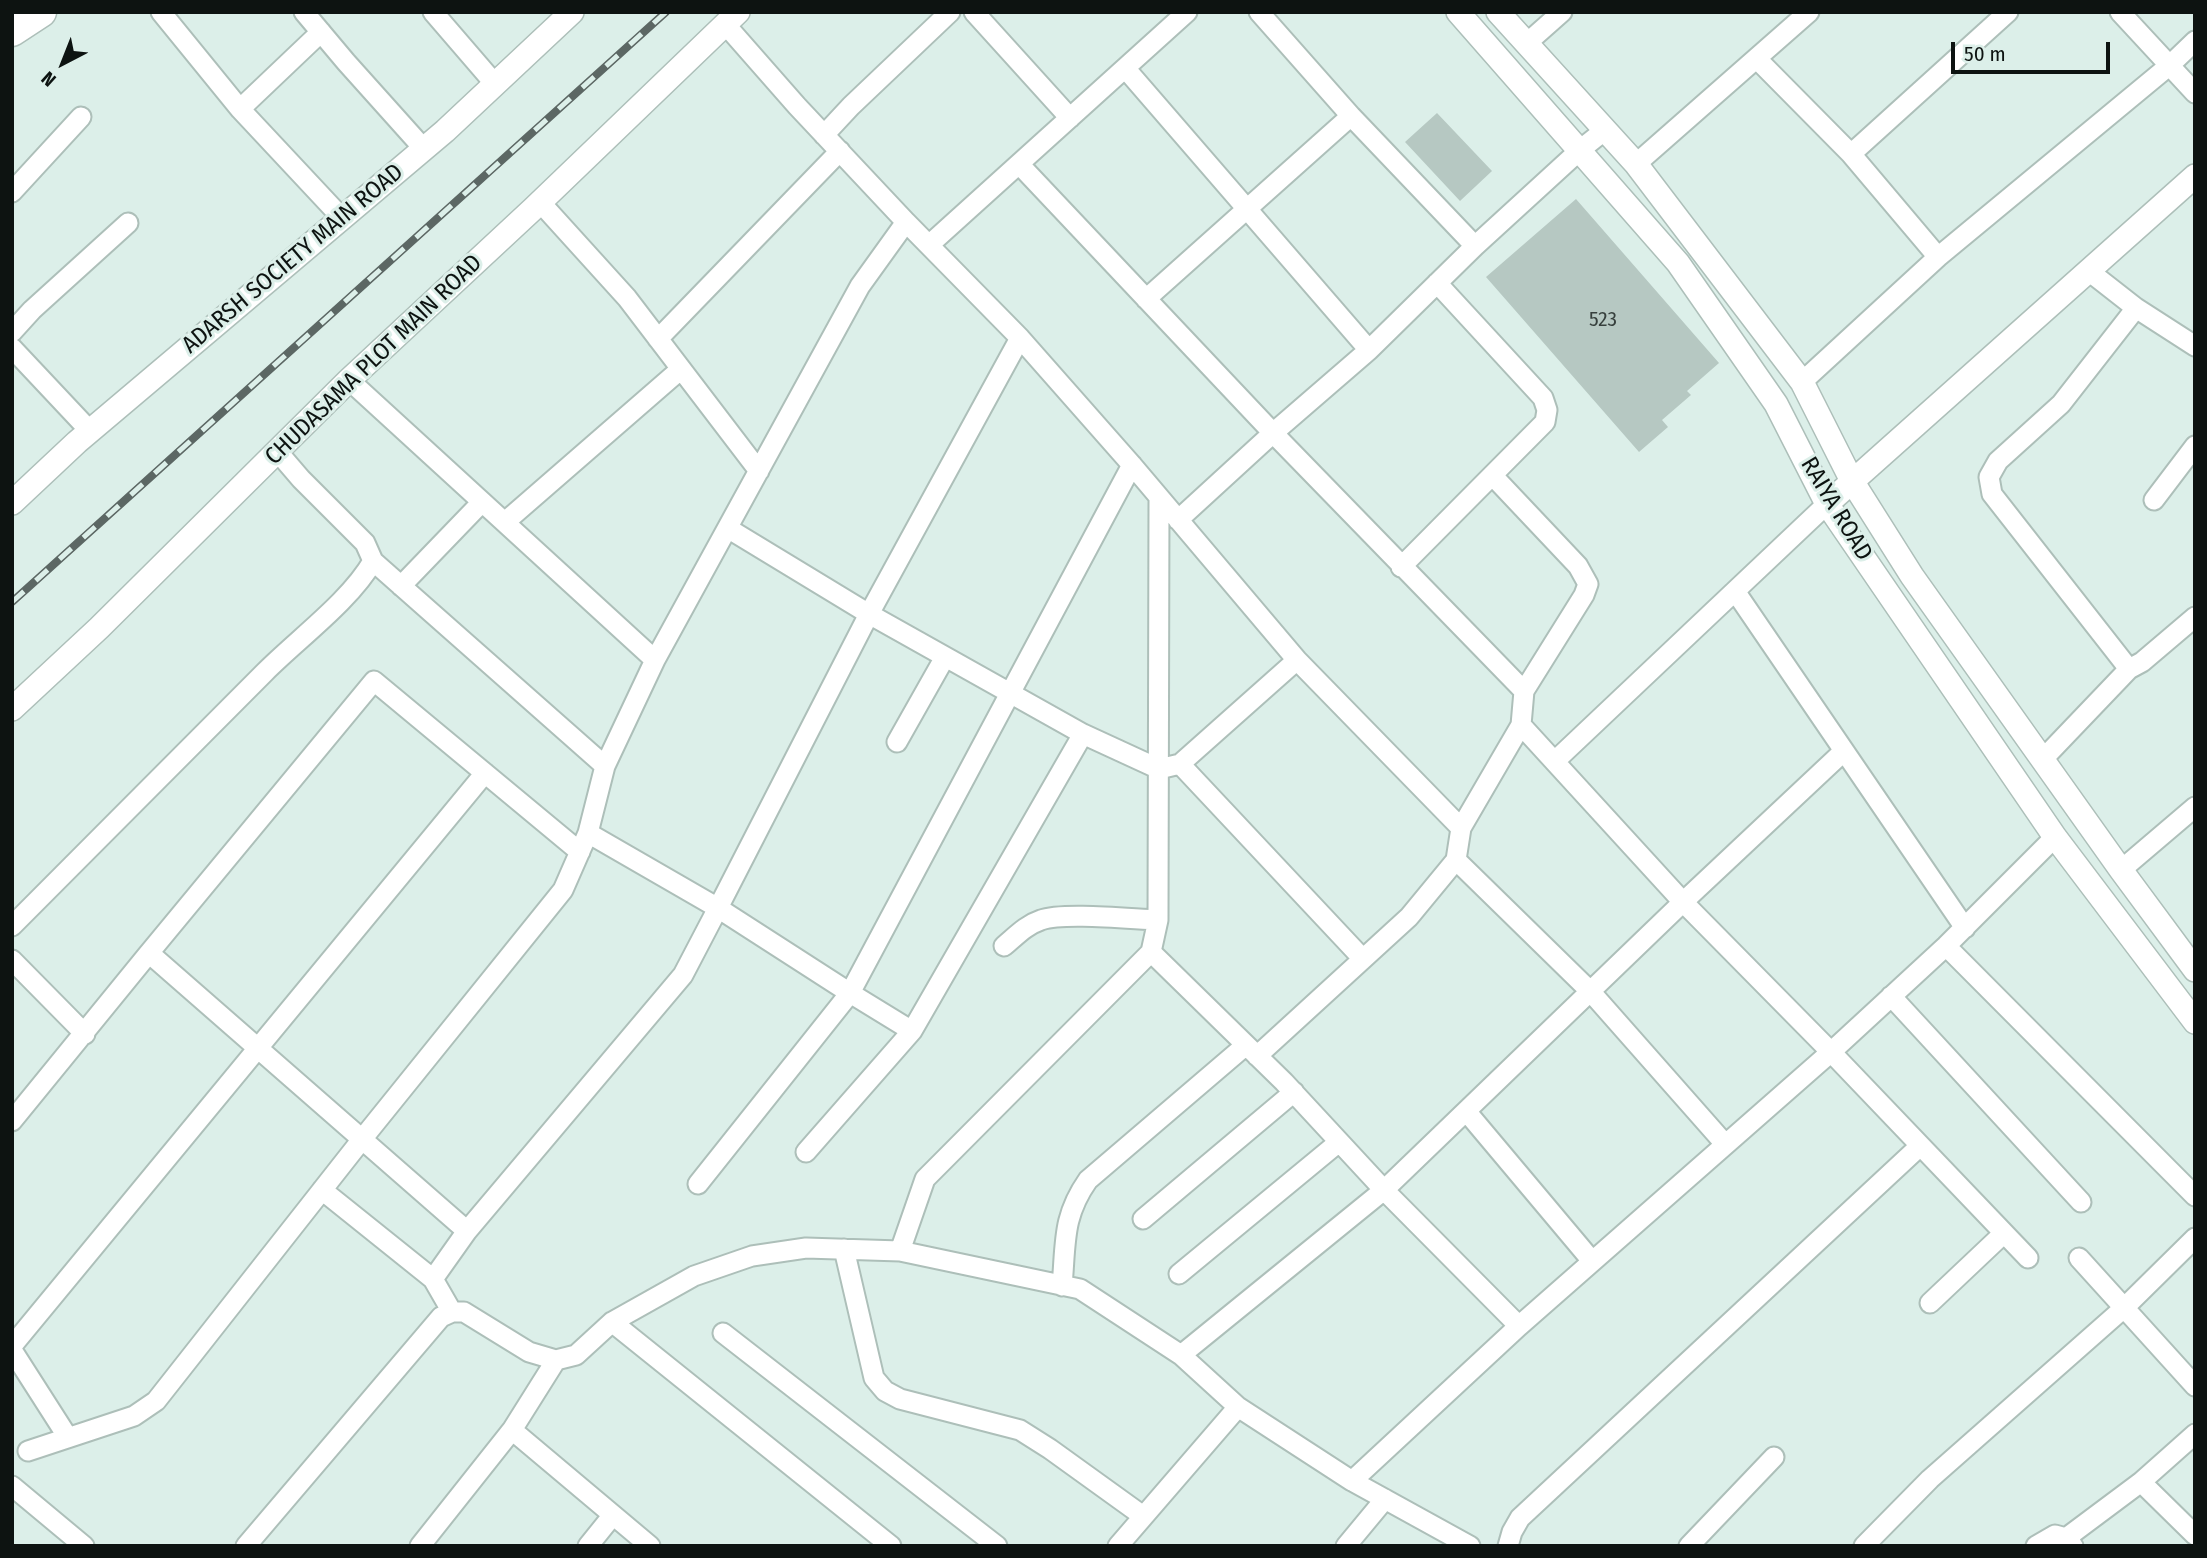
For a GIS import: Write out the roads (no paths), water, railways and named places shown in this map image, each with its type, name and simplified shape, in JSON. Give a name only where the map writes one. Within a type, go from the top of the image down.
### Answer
[{"type":"main road","points":[[12,31],[41,12]]},
{"type":"street","points":[[161,12],[240,109],[342,218]]},
{"type":"street","points":[[304,12],[424,149]]},
{"type":"street","points":[[433,12],[495,84]]},
{"type":"street","name":"ADARSH SOCIETY MAIN ROAD","points":[[12,503],[90,430],[424,149],[572,12]]},
{"type":"street","points":[[824,135],[950,12]]},
{"type":"street","points":[[974,12],[1070,118]]},
{"type":"street","points":[[929,246],[1187,12]]},
{"type":"street","points":[[1259,12],[1351,116],[1475,246]]},
{"type":"street","name":"RAIYA ROAD","points":[[1458,12],[1678,263],[1776,404],[1827,504],[2055,837],[2195,1022]]},
{"type":"street","name":"RAIYA ROAD","points":[[1499,12],[1636,164],[1802,382],[1853,481],[1912,576],[2195,970]]},
{"type":"street","points":[[1527,43],[1562,12]]},
{"type":"street","points":[[1636,164],[1810,12]]},
{"type":"street","points":[[1851,154],[2008,12]]},
{"type":"street","points":[[2120,12],[2195,93]]},
{"type":"street","points":[[732,18],[824,135],[1020,338],[1132,464],[1297,660],[1461,828]]},
{"type":"street","name":"CHUDASAMA PLOT MAIN ROAD","points":[[12,709],[99,628],[349,380],[732,18]]},
{"type":"street","points":[[240,109],[321,32]]},
{"type":"street","points":[[1802,382],[1938,257],[2170,65],[2195,41]]},
{"type":"street","points":[[1758,60],[1851,154],[1938,257]]},
{"type":"street","points":[[1125,68],[1369,350]]},
{"type":"street","points":[[1146,299],[1351,116]]},
{"type":"street","points":[[12,192],[81,117]]},
{"type":"street","points":[[1178,520],[1369,350],[1475,246],[1605,130]]},
{"type":"street","points":[[658,339],[840,151]]},
{"type":"street","points":[[1019,164],[1401,567],[1524,691]]},
{"type":"street","points":[[1555,761],[1827,504],[2195,176]]},
{"type":"street","points":[[540,202],[627,298],[759,471]]},
{"type":"street","points":[[28,1451],[134,1416],[156,1401],[363,1138],[564,890],[588,833],[605,766],[655,660],[860,286],[906,222]]},
{"type":"street","points":[[12,332],[32,310],[128,223]]},
{"type":"street","points":[[2090,272],[2136,308],[2195,346]]},
{"type":"street","points":[[1401,567],[1545,422],[1548,410],[1543,397],[1437,283]]},
{"type":"street","points":[[2129,669],[1992,494],[1989,477],[1998,461],[2061,404],[2136,308]]},
{"type":"street","points":[[433,1279],[467,1231],[682,975],[869,614],[1020,338]]},
{"type":"street","points":[[12,348],[90,430]]},
{"type":"street","points":[[505,522],[681,369]]},
{"type":"street","points":[[349,380],[655,660]]},
{"type":"street","points":[[2154,500],[2195,446]]},
{"type":"street","points":[[278,451],[300,479],[365,543],[373,561],[605,766]]},
{"type":"street","points":[[698,1184],[849,993],[1132,464]]},
{"type":"street","points":[[1062,1286],[1068,1219],[1075,1198],[1088,1180],[1252,1051],[1363,959],[1409,918],[1456,860],[1461,828],[1521,725],[1524,691],[1584,595],[1588,584],[1578,566],[1493,476]]},
{"type":"street","points":[[900,1251],[925,1179],[1151,952],[1158,920],[1159,498]]},
{"type":"street","points":[[401,586],[482,502]]},
{"type":"street","points":[[729,528],[945,657],[1083,734],[1159,769],[1180,764],[1297,660]]},
{"type":"street","points":[[12,926],[343,597],[366,573],[373,561]]},
{"type":"street","points":[[1735,591],[1965,928]]},
{"type":"street","points":[[2043,760],[2129,669],[2143,662],[2195,617]]},
{"type":"street","points":[[897,742],[945,657]]},
{"type":"street","points":[[12,1121],[374,681],[580,852]]},
{"type":"street","points":[[1521,725],[1683,902],[2028,1258]]},
{"type":"street","points":[[806,1152],[912,1031],[1083,734]]},
{"type":"street","points":[[1181,1355],[1384,1190],[1844,751]]},
{"type":"street","points":[[1180,764],[1363,959]]},
{"type":"street","points":[[67,1436],[12,1348],[485,773]]},
{"type":"street","points":[[2121,870],[2195,807]]},
{"type":"street","points":[[588,833],[719,908],[912,1031]]},
{"type":"street","points":[[1352,1481],[1519,1326],[1831,1052],[1965,928],[2055,837]]},
{"type":"street","points":[[1456,860],[1590,991],[1725,1144]]},
{"type":"street","points":[[1004,946],[1024,929],[1042,919],[1060,917],[1158,920]]},
{"type":"street","points":[[1946,946],[2195,1196]]},
{"type":"street","points":[[1151,952],[1294,1092],[1384,1190],[1519,1326]]},
{"type":"street","points":[[149,953],[467,1231]]},
{"type":"street","points":[[12,960],[85,1034]]},
{"type":"street","points":[[1891,996],[2081,1202]]},
{"type":"street","points":[[1143,1219],[1294,1092]]},
{"type":"street","points":[[1466,1111],[1592,1261]]},
{"type":"street","points":[[1179,1274],[1339,1142]]},
{"type":"street","points":[[1508,1546],[1520,1518],[1920,1146]]},
{"type":"street","points":[[322,1190],[433,1279],[452,1312]]},
{"type":"street","points":[[1930,1303],[2003,1234]]},
{"type":"street","points":[[1864,1546],[1930,1479],[2125,1307],[2195,1238]]},
{"type":"street","points":[[246,1546],[441,1317],[452,1312],[464,1312],[529,1352],[556,1360],[576,1355],[612,1322],[694,1276],[752,1256],[806,1248],[900,1251],[1080,1290],[1181,1355],[1238,1407],[1352,1481],[1470,1546]]},
{"type":"street","points":[[844,1249],[867,1357],[874,1378],[885,1391],[900,1399],[1020,1430],[1143,1516]]},
{"type":"street","points":[[2079,1258],[2195,1386]]},
{"type":"street","points":[[612,1322],[891,1546]]},
{"type":"street","points":[[723,1334],[997,1546]]},
{"type":"street","points":[[420,1546],[512,1430],[556,1360]]},
{"type":"street","points":[[1118,1546],[1238,1407]]},
{"type":"street","points":[[512,1430],[650,1546]]},
{"type":"street","points":[[2036,1546],[2054,1535],[2069,1542],[2195,1434]]},
{"type":"street","points":[[1689,1546],[1774,1457]]},
{"type":"street","points":[[2141,1482],[2195,1535]]},
{"type":"street","points":[[12,1486],[84,1546]]},
{"type":"street","points":[[1346,1546],[1385,1499]]},
{"type":"street","points":[[588,1546],[613,1515]]},
{"type":"railway","points":[[12,602],[666,12]]}]
